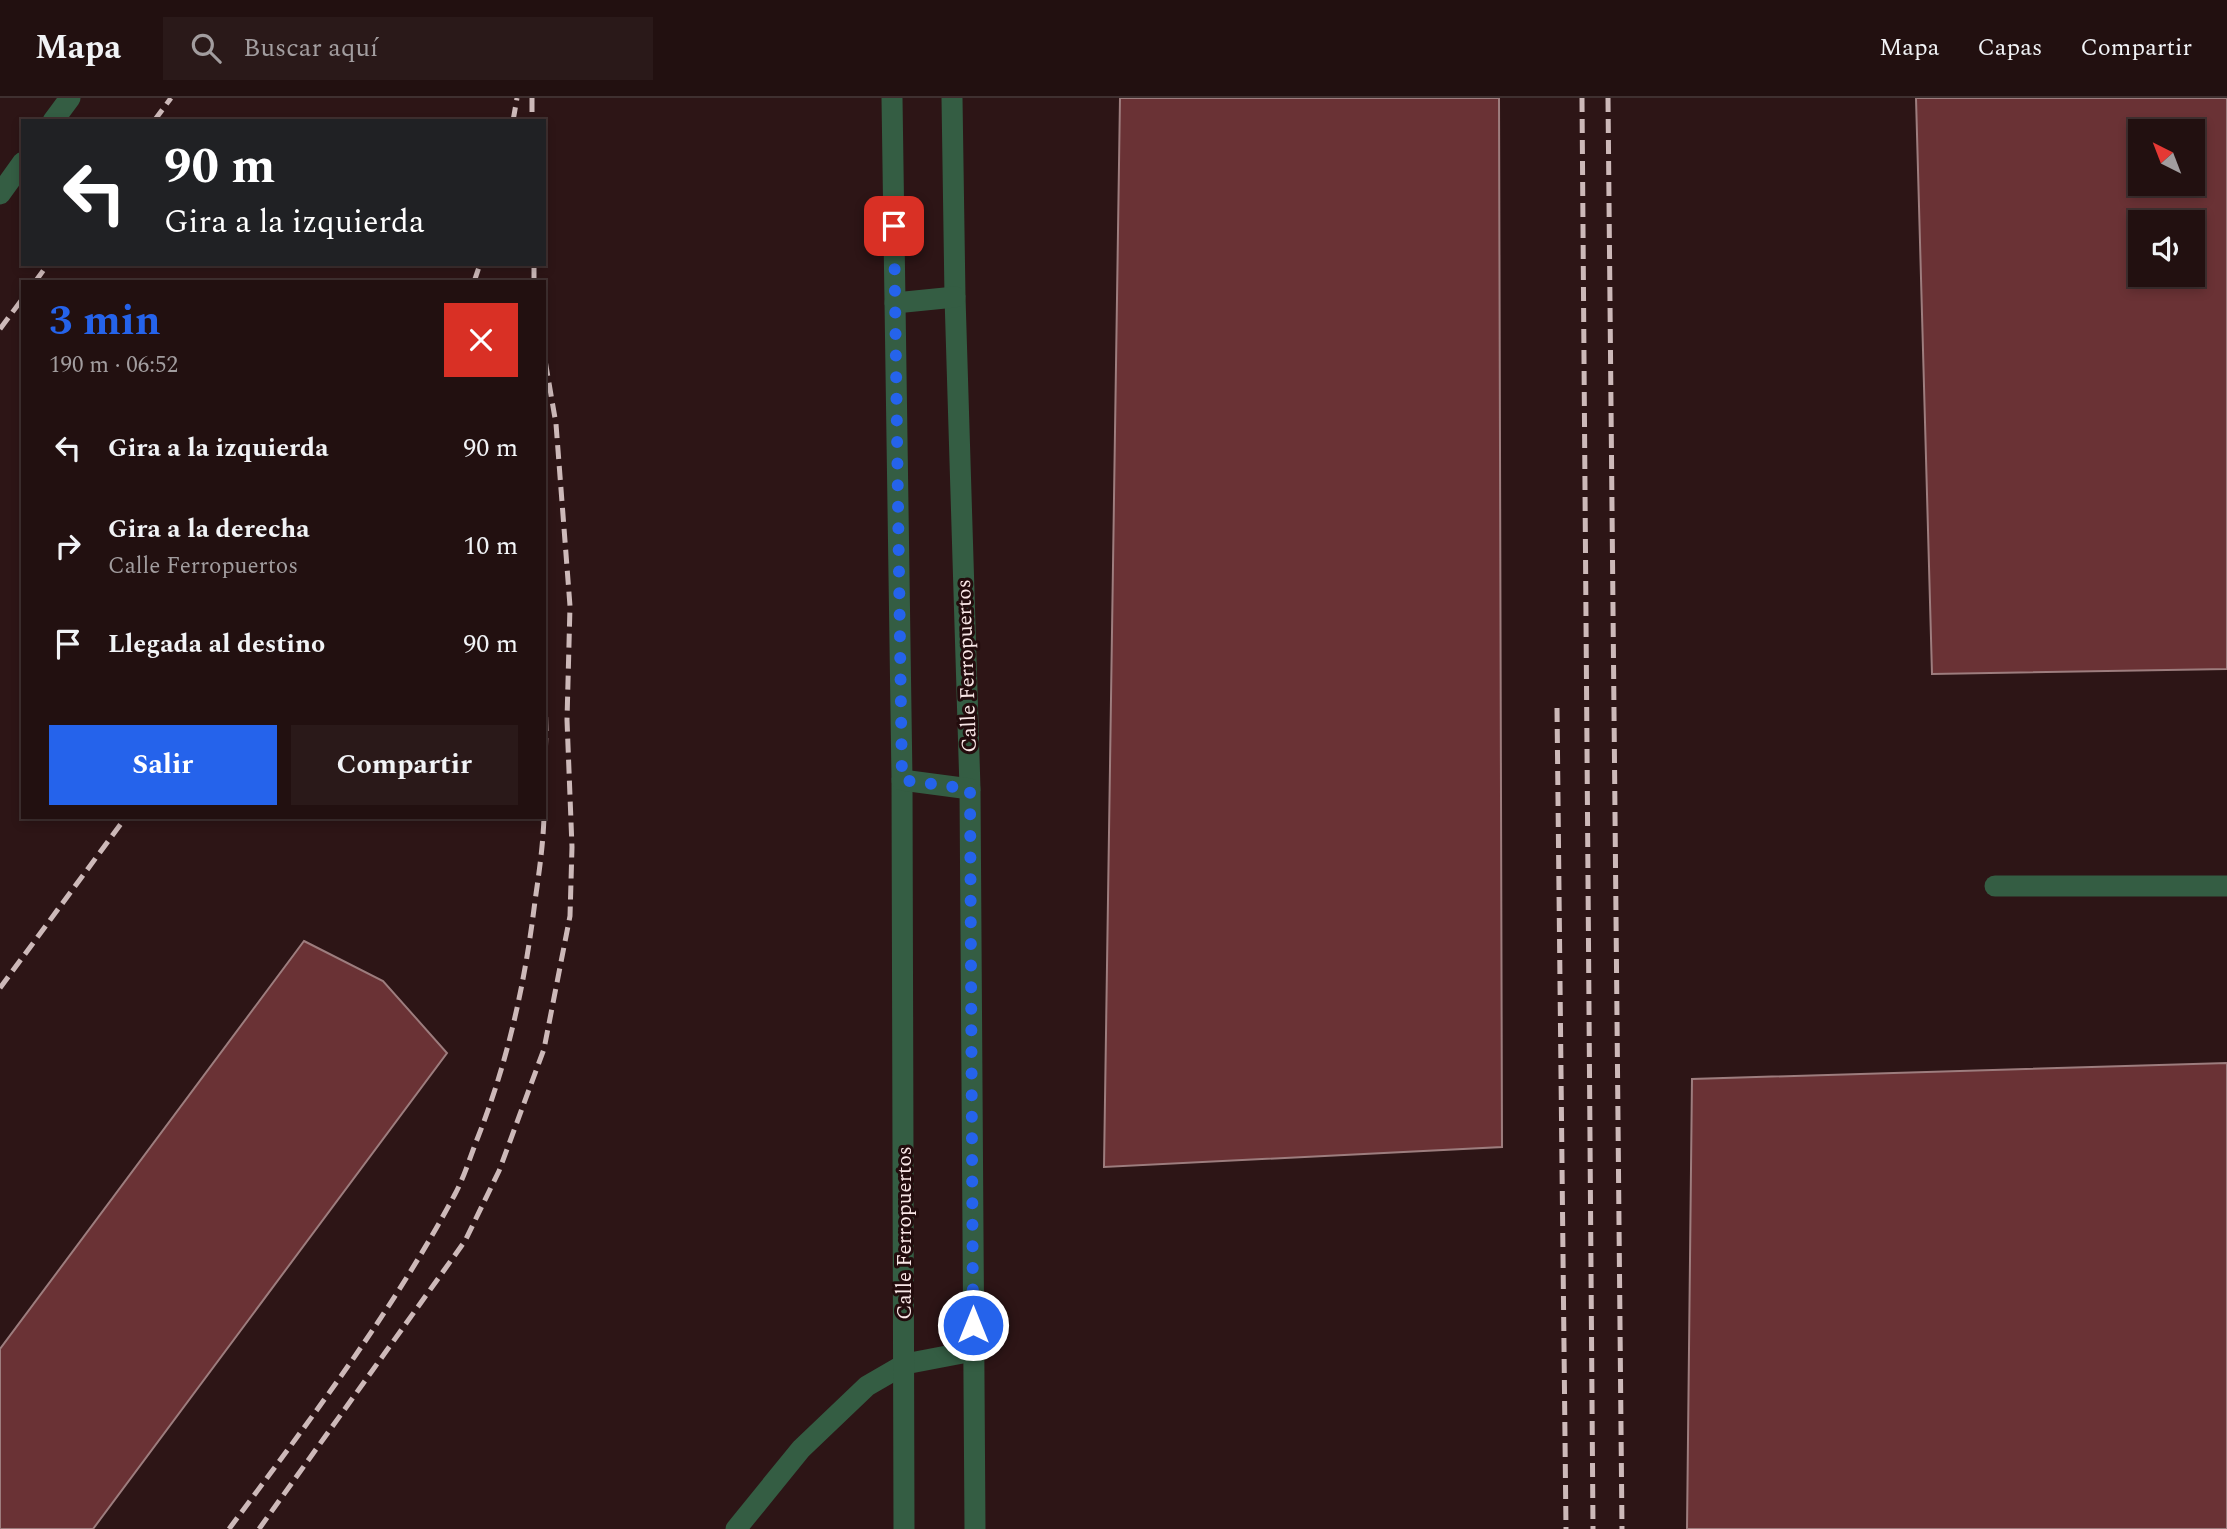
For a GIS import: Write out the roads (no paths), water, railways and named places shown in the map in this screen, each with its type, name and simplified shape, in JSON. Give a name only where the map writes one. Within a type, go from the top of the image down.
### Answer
[{"type":"street","points":[[54,119],[70,98]]},
{"type":"street","name":"Calle Ferropuertos","points":[[892,98],[902,780],[904,1529]]},
{"type":"street","name":"Calle Ferropuertos","points":[[952,98],[955,297],[970,789],[975,1529]]},
{"type":"street","points":[[0,194],[21,166]]},
{"type":"street","points":[[895,303],[955,297]]},
{"type":"street","points":[[902,780],[970,789]]},
{"type":"street","points":[[1995,886],[2227,886]]},
{"type":"street","points":[[736,1529],[811,1440],[867,1386],[905,1364],[973,1351]]},
{"type":"railway","points":[[155,119],[171,98]]},
{"type":"railway","points":[[513,119],[517,98]]},
{"type":"railway","points":[[532,98],[532,119]]},
{"type":"railway","points":[[1582,98],[1593,1529]]},
{"type":"railway","points":[[1608,98],[1622,1529]]},
{"type":"railway","points":[[36,280],[47,266]]},
{"type":"railway","points":[[475,280],[479,266]]},
{"type":"railway","points":[[534,266],[534,280]]},
{"type":"railway","points":[[0,329],[21,301]]},
{"type":"railway","points":[[259,1529],[465,1241],[499,1171],[544,1049],[570,916],[572,847],[567,720],[570,606],[556,424],[546,366]]},
{"type":"railway","points":[[1557,708],[1566,1529]]},
{"type":"railway","points":[[0,988],[125,819]]},
{"type":"railway","points":[[229,1529],[376,1325],[430,1240],[461,1182],[489,1108],[514,1021],[531,932],[544,819]]}]
